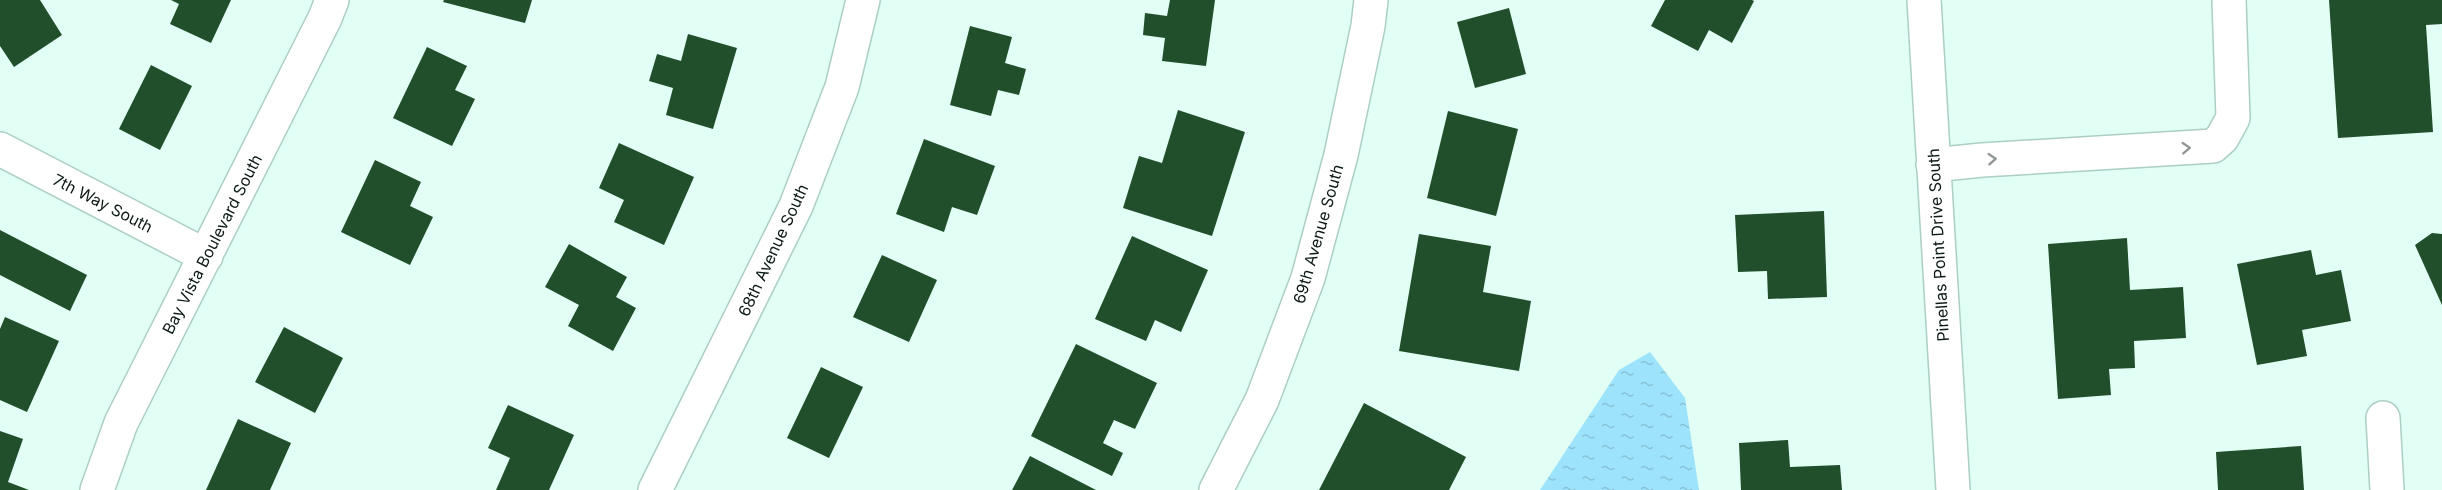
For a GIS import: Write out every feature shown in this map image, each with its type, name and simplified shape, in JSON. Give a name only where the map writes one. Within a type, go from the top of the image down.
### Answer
[{"type":"street","name":"Bay Vista Boulevard South","points":[[97,490],[121,423],[332,0]]},
{"type":"street","name":"68th Avenue South","points":[[656,490],[796,206],[842,87],[863,0]]},
{"type":"street","name":"69th Avenue South","points":[[1216,490],[1262,400],[1308,278],[1341,155],[1368,26],[1371,0]]},
{"type":"street","name":"Pinellas Point Drive South","points":[[1924,0],[1953,490]]},
{"type":"street","points":[[1933,165],[2213,146],[2222,138],[2233,118],[2229,0]]},
{"type":"street","name":"7th Way South","points":[[0,149],[206,256]]},
{"type":"street","points":[[2383,418],[2386,490]]},
{"type":"water","points":[[1650,352],[1685,398],[1699,490],[1540,490],[1619,370]]},
{"type":"building","points":[[0,0],[40,0],[62,35],[14,67],[0,46]]},
{"type":"building","points":[[171,0],[231,0],[211,43],[170,24],[179,4]]},
{"type":"building","points":[[444,0],[532,0],[525,23],[443,2]]},
{"type":"building","points":[[1170,0],[1215,0],[1206,66],[1162,61],[1165,38],[1143,35],[1145,13],[1167,16]]},
{"type":"building","points":[[1665,0],[1754,1],[1732,43],[1709,30],[1698,51],[1651,26]]},
{"type":"building","points":[[2329,0],[2442,0],[2442,24],[2426,25],[2433,132],[2338,138]]},
{"type":"building","points":[[1509,8],[1526,74],[1475,88],[1457,22]]},
{"type":"building","points":[[970,26],[1012,37],[1005,63],[1026,69],[1019,95],[998,90],[991,116],[950,105]]},
{"type":"building","points":[[688,34],[737,48],[713,129],[666,115],[673,88],[649,81],[657,54],[681,61]]},
{"type":"building","points":[[427,47],[467,66],[455,90],[475,99],[452,146],[393,118]]},
{"type":"building","points":[[151,65],[192,86],[160,150],[119,129]]},
{"type":"building","points":[[1178,110],[1245,132],[1212,236],[1123,208],[1139,156],[1162,163]]},
{"type":"building","points":[[1448,111],[1518,129],[1496,216],[1427,198]]},
{"type":"building","points":[[924,139],[995,166],[977,215],[952,207],[944,232],[896,214]]},
{"type":"building","points":[[619,143],[694,177],[664,245],[614,222],[624,200],[599,188]]},
{"type":"building","points":[[375,160],[421,182],[410,206],[433,217],[410,265],[341,232]]},
{"type":"building","points":[[1824,211],[1827,297],[1768,299],[1767,271],[1738,272],[1735,215]]},
{"type":"building","points":[[0,230],[87,275],[70,311],[0,275]]},
{"type":"building","points":[[2432,233],[2442,234],[2442,305],[2415,245]]},
{"type":"building","points":[[1419,234],[1491,246],[1483,292],[1531,301],[1519,371],[1399,351]]},
{"type":"building","points":[[1132,236],[1208,270],[1181,332],[1155,320],[1146,341],[1095,319]]},
{"type":"building","points":[[2127,238],[2130,290],[2183,287],[2186,338],[2134,341],[2135,368],[2109,369],[2111,395],[2058,399],[2048,244]]},
{"type":"building","points":[[569,244],[627,277],[616,297],[636,308],[613,351],[568,326],[579,305],[545,287]]},
{"type":"building","points":[[2311,250],[2316,275],[2341,270],[2351,321],[2302,330],[2307,356],[2257,365],[2237,264]]},
{"type":"building","points":[[882,255],[937,280],[909,342],[853,317]]},
{"type":"building","points":[[5,317],[59,341],[27,412],[0,400],[0,329]]},
{"type":"building","points":[[284,327],[343,358],[315,413],[255,382]]},
{"type":"building","points":[[1076,344],[1157,383],[1135,429],[1114,420],[1103,443],[1123,453],[1112,476],[1031,436]]},
{"type":"building","points":[[821,367],[863,387],[829,458],[787,438]]},
{"type":"building","points":[[1364,403],[1466,457],[1449,490],[1319,490]]},
{"type":"building","points":[[508,405],[574,435],[549,490],[496,490],[510,458],[488,448]]},
{"type":"building","points":[[238,419],[291,443],[270,490],[206,490]]},
{"type":"building","points":[[0,431],[23,439],[8,482],[29,490],[0,490]]},
{"type":"building","points":[[1788,440],[1790,467],[1840,465],[1842,490],[1741,490],[1739,443]]},
{"type":"building","points":[[2301,446],[2304,490],[2218,490],[2216,452]]},
{"type":"building","points":[[1030,456],[1096,490],[1012,490]]}]
